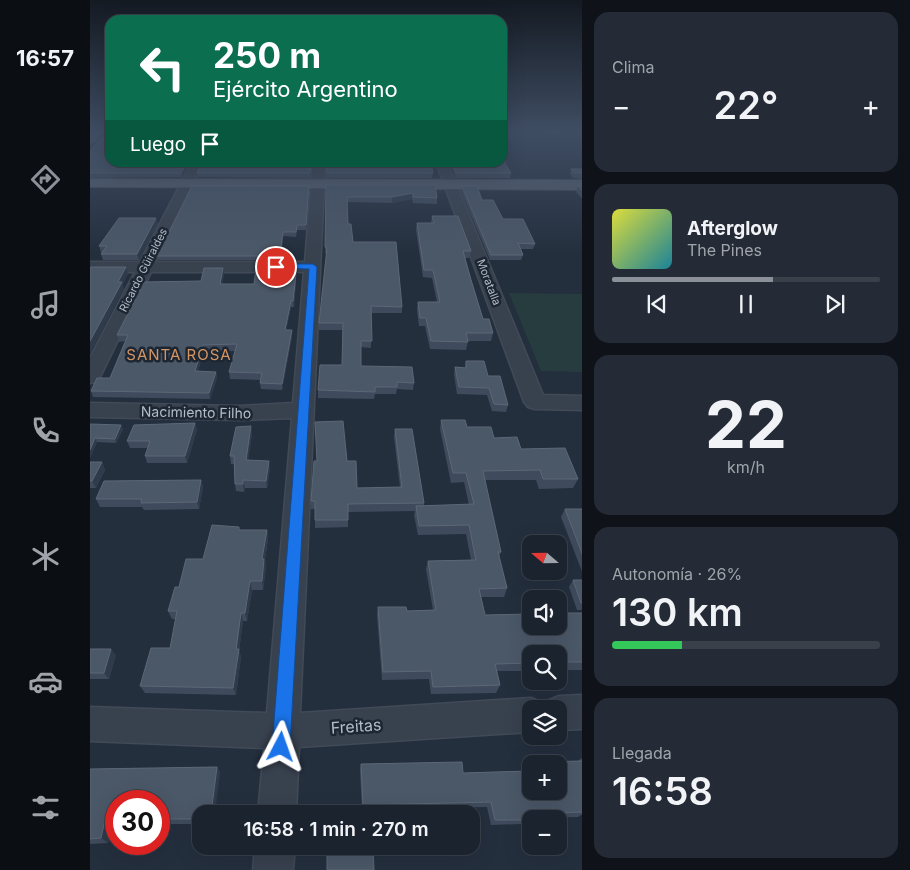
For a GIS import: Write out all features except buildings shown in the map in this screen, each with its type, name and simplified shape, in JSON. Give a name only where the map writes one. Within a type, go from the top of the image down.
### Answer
[{"type":"main road","points":[[90,183],[188,184],[319,173],[449,184],[582,186]]},
{"type":"street","name":"Ricardo Güiraldes","points":[[90,377],[194,171]]},
{"type":"street","name":"Moratalla","points":[[444,171],[535,402],[582,403]]},
{"type":"street","points":[[278,805],[319,173]]},
{"type":"street","points":[[90,267],[313,267]]},
{"type":"street","name":"Nacimiento Filho","points":[[90,410],[240,414],[303,410]]},
{"type":"street","points":[[567,713],[582,712]]},
{"type":"street","name":"Freitas","points":[[90,724],[282,731],[522,716]]},
{"type":"street","points":[[273,870],[274,855]]},
{"type":"green space","points":[[509,293],[582,294],[582,372],[541,371]]},
{"type":"district","name":"SANTA ROSA","points":[[179,354]]},
{"type":"route","points":[[276,267],[313,267],[281,747]]}]
